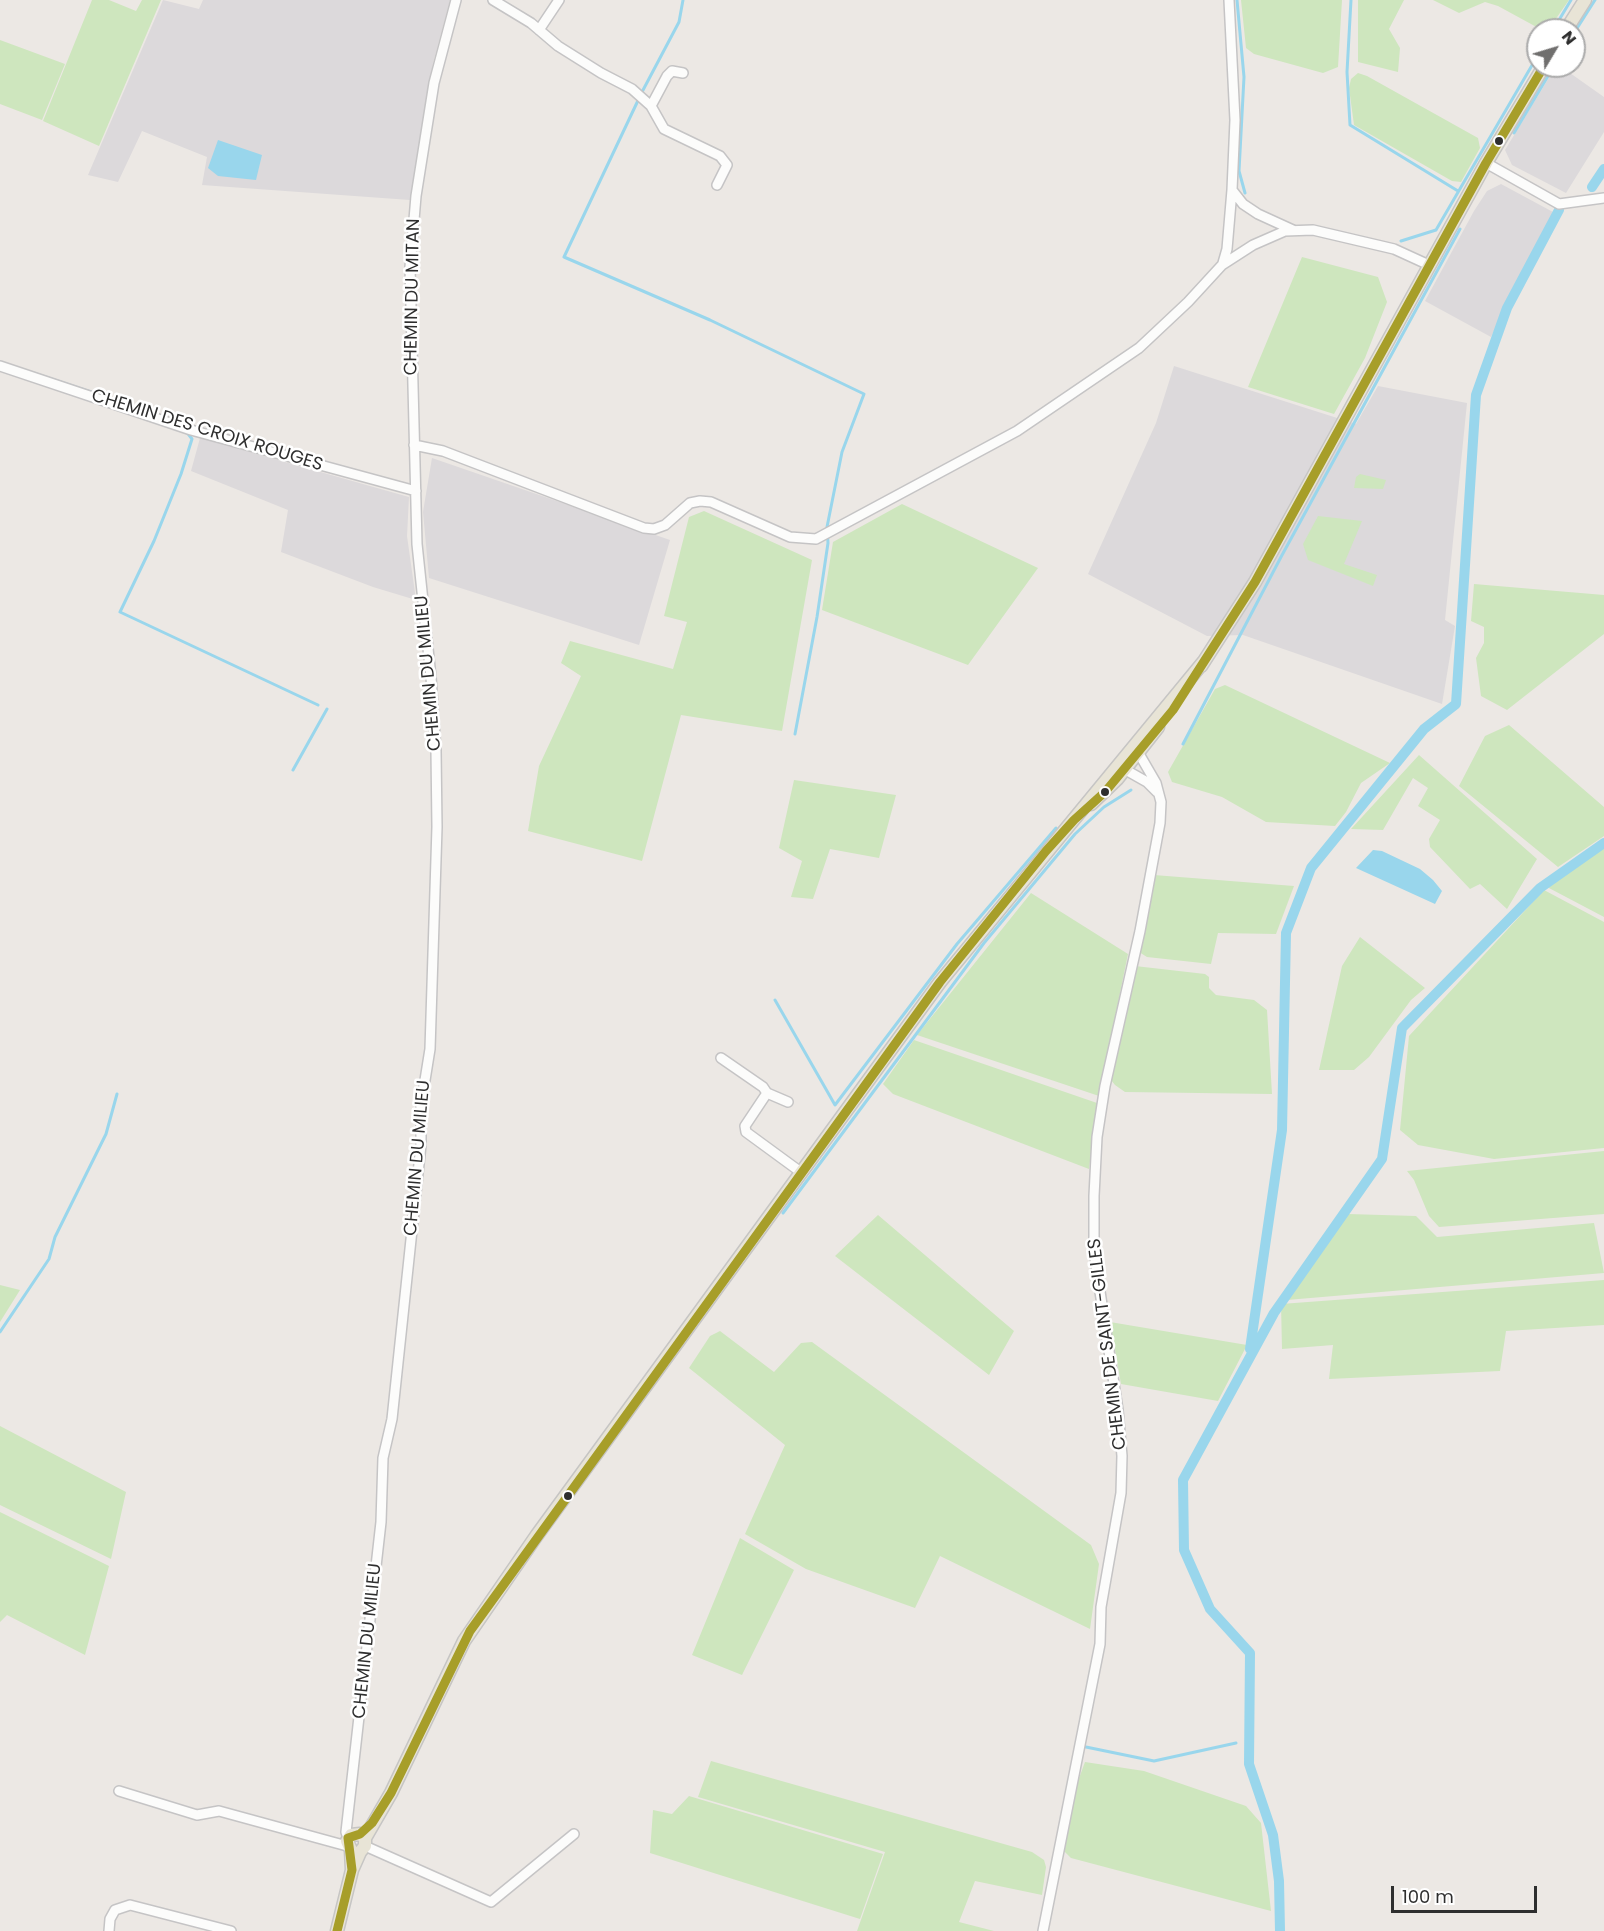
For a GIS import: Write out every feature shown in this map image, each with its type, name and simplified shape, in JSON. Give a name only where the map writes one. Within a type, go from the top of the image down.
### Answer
[{"type":"main road","points":[[1573,18],[1584,0]]},
{"type":"main road","points":[[1122,765],[1173,710],[1255,582],[1486,163],[1537,78]]},
{"type":"main road","points":[[337,1931],[352,1870],[355,1840],[372,1823],[391,1793],[422,1724],[470,1631],[537,1535],[946,974],[1122,765],[1163,710],[1205,660]]},
{"type":"street","name":"CHEMIN DU MITAN","points":[[416,491],[409,326],[411,235],[436,75],[456,0]]},
{"type":"street","points":[[493,0],[539,30],[558,46],[619,77],[651,106],[664,129],[720,156],[727,165],[717,185]]},
{"type":"street","points":[[539,30],[559,0]]},
{"type":"street","points":[[1222,265],[1227,249],[1235,120],[1229,0]]},
{"type":"street","points":[[651,106],[667,75],[672,71],[683,73]]},
{"type":"street","points":[[1486,163],[1559,204],[1604,198]]},
{"type":"street","points":[[1232,190],[1244,204],[1258,214],[1293,230]]},
{"type":"street","points":[[414,445],[443,451],[644,528],[654,529],[665,525],[690,503],[700,501],[711,502],[790,537],[816,539],[1017,431],[1139,348],[1176,315],[1222,265],[1241,250],[1293,230],[1312,230],[1394,249],[1429,265]]},
{"type":"street","name":"CHEMIN DES CROIX ROUGES","points":[[0,366],[192,430],[416,491]]},
{"type":"street","name":"CHEMIN DU MILIEU","points":[[355,1840],[381,1522],[383,1458],[393,1406],[421,1145],[422,1105],[430,1049],[437,838],[436,751],[431,677],[417,550],[416,491]]},
{"type":"street","points":[[1136,752],[1159,722],[1163,710]]},
{"type":"street","name":"CHEMIN DE SAINT-GILLES","points":[[1043,1931],[1095,1671],[1101,1607],[1121,1493],[1122,1456],[1117,1398],[1094,1252],[1094,1178],[1105,1086],[1140,930],[1160,823],[1161,802],[1156,783],[1136,752]]},
{"type":"street","points":[[1122,765],[1147,782],[1157,792]]},
{"type":"street","points":[[721,1058],[763,1087],[767,1094],[788,1102]]},
{"type":"street","points":[[767,1094],[745,1126],[746,1132],[802,1173]]},
{"type":"street","points":[[119,1791],[197,1815],[219,1811],[355,1840],[491,1902],[574,1834]]},
{"type":"street","points":[[109,1931],[110,1919],[116,1910],[130,1905],[231,1931]]},
{"type":"shaded area","points":[[163,0],[199,9],[203,0],[450,0],[433,63],[410,200],[202,185],[207,157],[142,131],[118,182],[88,175]]},
{"type":"shaded area","points":[[1549,78],[1577,78],[1604,97],[1604,132],[1566,193],[1512,165],[1505,150]]},
{"type":"shaded area","points":[[1501,184],[1553,212],[1491,337],[1425,301],[1474,211],[1487,191]]},
{"type":"shaded area","points":[[1174,366],[1356,424],[1378,386],[1467,403],[1445,620],[1455,626],[1442,704],[1243,635],[1207,636],[1088,574],[1156,423]]},
{"type":"shaded area","points":[[200,438],[409,497],[407,536],[416,600],[373,587],[281,552],[288,510],[191,471]]},
{"type":"shaded area","points":[[432,458],[670,540],[639,645],[429,578],[423,512]]},
{"type":"green space","points":[[92,0],[109,0],[136,11],[142,0],[161,0],[99,146],[43,121]]},
{"type":"green space","points":[[1241,0],[1342,0],[1338,67],[1323,73],[1254,54],[1246,48]]},
{"type":"green space","points":[[1358,0],[1404,0],[1389,29],[1400,48],[1398,72],[1358,62]]},
{"type":"green space","points":[[1433,0],[1569,0],[1556,18],[1526,18],[1526,21],[1498,6],[1485,2],[1459,13]]},
{"type":"green space","points":[[0,40],[65,64],[42,120],[0,104]]},
{"type":"green space","points":[[1358,73],[1478,138],[1480,148],[1461,182],[1452,181],[1354,125],[1349,88],[1351,79]]},
{"type":"green space","points":[[1302,257],[1378,277],[1387,302],[1365,358],[1334,414],[1248,387]]},
{"type":"green space","points":[[1360,474],[1386,480],[1383,489],[1354,488],[1356,477]]},
{"type":"green space","points":[[902,504],[1038,568],[968,665],[822,610],[833,542]]},
{"type":"green space","points":[[704,511],[812,560],[782,731],[681,715],[642,861],[528,831],[539,766],[581,676],[561,663],[570,641],[673,669],[687,622],[664,616],[689,517]]},
{"type":"green space","points":[[1318,516],[1362,521],[1344,564],[1377,575],[1373,586],[1308,560],[1303,544]]},
{"type":"green space","points":[[1474,584],[1604,595],[1604,634],[1507,710],[1481,696],[1476,658],[1484,643],[1484,627],[1471,621]]},
{"type":"green space","points":[[1225,685],[1390,763],[1361,783],[1346,812],[1335,826],[1266,822],[1222,797],[1172,782],[1168,772],[1215,689]]},
{"type":"green space","points":[[1509,725],[1604,807],[1604,836],[1558,867],[1459,786],[1485,736]]},
{"type":"green space","points":[[1419,755],[1537,859],[1507,909],[1480,884],[1470,889],[1430,847],[1429,839],[1440,820],[1418,806],[1428,788],[1413,778],[1383,830],[1351,829]]},
{"type":"green space","points":[[794,780],[896,795],[879,858],[830,849],[813,899],[791,897],[802,861],[779,848]]},
{"type":"green space","points":[[1604,847],[1604,917],[1547,887]]},
{"type":"green space","points":[[1154,875],[1294,886],[1276,934],[1218,933],[1211,964],[1147,957],[1139,952]]},
{"type":"green space","points":[[1544,890],[1604,922],[1604,1148],[1494,1159],[1418,1145],[1400,1130],[1409,1036]]},
{"type":"green space","points":[[1031,893],[1128,954],[1099,1096],[917,1035]]},
{"type":"green space","points":[[1360,937],[1425,988],[1411,1000],[1369,1057],[1354,1070],[1319,1070],[1342,966]]},
{"type":"green space","points":[[1135,966],[1205,974],[1209,977],[1209,988],[1216,995],[1254,1000],[1267,1010],[1272,1094],[1125,1092],[1115,1085],[1111,1080]]},
{"type":"green space","points":[[914,1040],[1097,1103],[1089,1169],[893,1094],[883,1084]]},
{"type":"green space","points":[[1604,1151],[1604,1214],[1439,1227],[1429,1216],[1414,1180],[1407,1171]]},
{"type":"green space","points":[[1348,1214],[1416,1216],[1437,1237],[1594,1223],[1604,1273],[1287,1300]]},
{"type":"green space","points":[[878,1215],[1014,1331],[989,1375],[835,1256]]},
{"type":"green space","points":[[1604,1280],[1604,1325],[1506,1331],[1500,1371],[1329,1379],[1333,1345],[1282,1349],[1281,1304]]},
{"type":"green space","points":[[0,1285],[20,1290],[0,1322]]},
{"type":"green space","points":[[1110,1322],[1247,1345],[1218,1401],[1121,1384]]},
{"type":"green space","points":[[720,1331],[774,1372],[801,1343],[812,1342],[1091,1545],[1099,1564],[1090,1629],[940,1556],[915,1608],[806,1569],[745,1534],[785,1445],[689,1368],[710,1336]]},
{"type":"green space","points":[[0,1426],[126,1492],[111,1559],[0,1505]]},
{"type":"green space","points":[[0,1512],[109,1566],[85,1655],[7,1615],[0,1622]]},
{"type":"green space","points":[[740,1538],[794,1570],[742,1675],[692,1655]]},
{"type":"green space","points":[[711,1761],[1032,1852],[1044,1860],[1046,1867],[1042,1895],[975,1881],[959,1922],[994,1931],[857,1931],[885,1852],[698,1797]]},
{"type":"green space","points":[[1085,1762],[1144,1771],[1246,1806],[1261,1823],[1271,1911],[1071,1858],[1062,1849],[1071,1800]]},
{"type":"green space","points":[[689,1796],[883,1854],[860,1919],[650,1853],[653,1810],[672,1814]]},
{"type":"water","points":[[218,140],[262,155],[256,180],[218,176],[208,168]]},
{"type":"water","points":[[1373,850],[1382,851],[1420,869],[1433,880],[1442,891],[1435,904],[1356,868]]},
{"type":"waterway","points":[[683,0],[679,22],[642,92],[564,257],[710,320],[864,394],[842,452],[827,527],[828,543],[817,617],[795,734]]},
{"type":"waterway","points":[[1237,0],[1244,77],[1239,171],[1245,193]]},
{"type":"waterway","points":[[1351,0],[1347,72],[1350,125],[1458,191]]},
{"type":"waterway","points":[[1560,18],[1571,0]]},
{"type":"waterway","points":[[1584,18],[1595,0]]},
{"type":"waterway","points":[[1401,241],[1436,230],[1526,76]]},
{"type":"waterway","points":[[1514,133],[1547,78]]},
{"type":"waterway","points":[[1592,187],[1604,169]]},
{"type":"waterway","points":[[1250,1349],[1282,1130],[1286,933],[1311,868],[1424,729],[1456,704],[1476,395],[1507,308],[1559,210]]},
{"type":"waterway","points":[[1183,744],[1281,557],[1460,229]]},
{"type":"waterway","points":[[33,373],[115,400]]},
{"type":"waterway","points":[[186,431],[192,439],[181,474],[154,541],[120,612],[318,705]]},
{"type":"waterway","points":[[293,770],[327,709]]},
{"type":"waterway","points":[[783,1213],[984,943],[1075,834],[1104,807],[1131,790]]},
{"type":"waterway","points":[[775,1000],[835,1105],[957,944],[1056,828]]},
{"type":"waterway","points":[[1280,1931],[1279,1881],[1273,1835],[1249,1764],[1250,1653],[1210,1609],[1184,1550],[1183,1480],[1274,1313],[1382,1159],[1402,1028],[1540,888],[1604,843]]},
{"type":"waterway","points":[[0,1332],[49,1259],[55,1237],[106,1134],[117,1094]]},
{"type":"waterway","points":[[1086,1747],[1154,1761],[1236,1743]]},
{"type":"transit line","points":[[337,1931],[352,1870],[348,1838],[360,1834],[372,1823],[391,1793],[470,1631],[940,982],[1046,851],[1074,820],[1105,792],[1173,710],[1255,582],[1486,163],[1537,78]]}]
